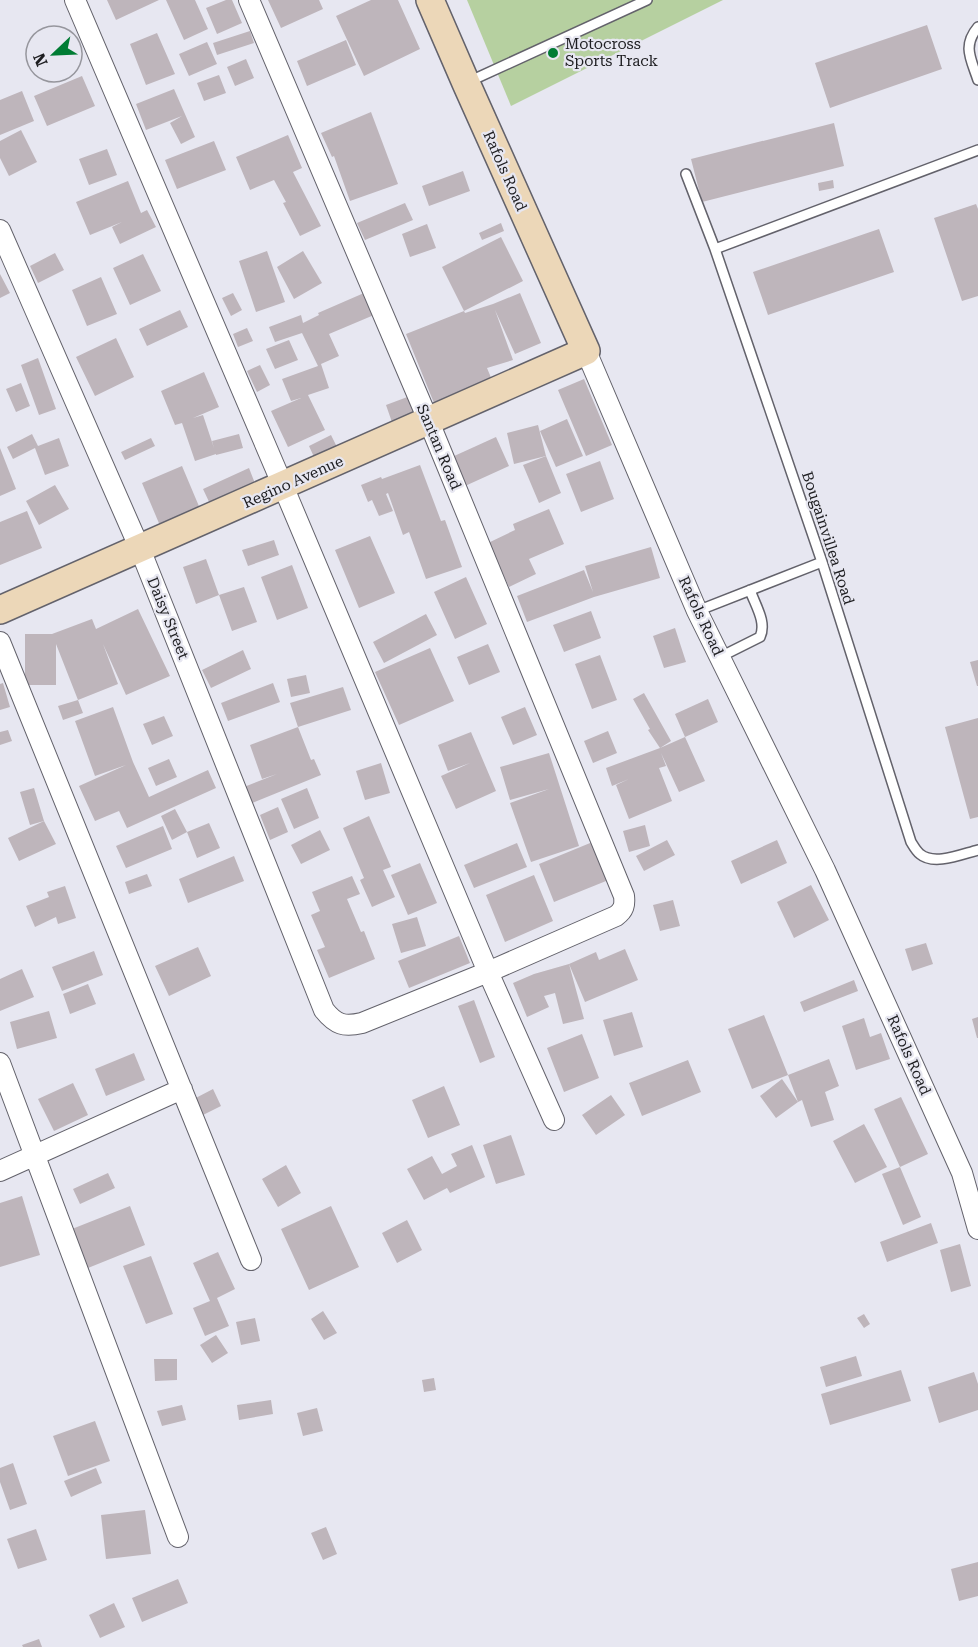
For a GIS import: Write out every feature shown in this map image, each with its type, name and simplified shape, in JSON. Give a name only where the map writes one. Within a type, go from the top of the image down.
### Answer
[{"type":"street","points":[[75,0],[488,972],[554,1120]]},
{"type":"street","name":"Santan Road","points":[[249,0],[429,422],[624,896],[625,904],[616,916],[488,972]]},
{"type":"street","name":"Rafols Road","points":[[430,0],[586,351],[697,611],[825,870],[962,1173],[978,1229]]},
{"type":"street","name":"Daisy Street","points":[[0,230],[140,549],[324,1010],[331,1019],[350,1026],[488,972]]},
{"type":"street","name":"Regino Avenue","points":[[0,610],[586,351]]},
{"type":"street","points":[[0,642],[252,1260]]},
{"type":"street","points":[[0,1063],[178,1537]]},
{"type":"street","points":[[0,1171],[182,1089]]},
{"type":"lane","points":[[466,83],[647,0]]},
{"type":"lane","points":[[978,27],[970,36],[968,49],[978,80]]},
{"type":"lane","points":[[715,249],[978,150]]},
{"type":"lane","name":"Bougainvillea Road","points":[[686,174],[715,249],[822,562],[911,842],[919,854],[930,859],[940,859],[978,850]]},
{"type":"lane","points":[[697,611],[822,562]]},
{"type":"lane","points":[[720,657],[760,637],[763,630],[762,622],[750,590]]},
{"type":"green space","name":"Motocross Sports Track","points":[[467,0],[723,0],[511,106]]},
{"type":"building","points":[[107,0],[159,0],[116,20]]},
{"type":"building","points":[[166,0],[195,0],[208,29],[184,40]]},
{"type":"building","points":[[232,0],[242,23],[217,34],[206,8]]},
{"type":"building","points":[[268,0],[319,0],[323,9],[281,28]]},
{"type":"building","points":[[371,0],[398,0],[420,49],[364,76],[336,16]]},
{"type":"building","points":[[927,25],[942,69],[830,108],[815,63]]},
{"type":"building","points":[[250,31],[254,43],[217,55],[213,43]]},
{"type":"building","points":[[157,33],[175,74],[146,85],[130,44]]},
{"type":"building","points":[[346,40],[356,65],[307,86],[297,61]]},
{"type":"building","points":[[207,42],[217,64],[189,76],[179,54]]},
{"type":"building","points":[[246,59],[254,78],[235,86],[227,67]]},
{"type":"building","points":[[219,75],[226,93],[204,101],[197,83]]},
{"type":"building","points":[[84,81],[95,106],[47,126],[34,96],[63,84],[84,84]]},
{"type":"building","points":[[174,89],[195,137],[181,144],[170,123],[182,116],[146,130],[136,104]]},
{"type":"building","points":[[22,91],[34,121],[0,135],[0,100]]},
{"type":"building","points":[[371,112],[398,184],[350,201],[334,156],[332,157],[321,133]]},
{"type":"building","points":[[834,123],[844,166],[702,202],[691,159]]},
{"type":"building","points":[[21,130],[37,162],[9,176],[0,158],[0,141]]},
{"type":"building","points":[[288,135],[302,168],[293,172],[321,226],[300,236],[274,180],[250,190],[236,157]]},
{"type":"building","points":[[214,141],[226,170],[177,189],[165,160]]},
{"type":"building","points":[[107,149],[117,175],[89,185],[79,159]]},
{"type":"building","points":[[463,171],[470,191],[429,206],[422,186]]},
{"type":"building","points":[[833,180],[834,188],[819,191],[818,183]]},
{"type":"building","points":[[128,181],[141,213],[147,210],[156,227],[120,244],[112,227],[122,222],[90,235],[76,202]]},
{"type":"building","points":[[405,203],[413,220],[365,240],[357,223]]},
{"type":"building","points":[[976,204],[978,209],[978,296],[962,301],[934,218]]},
{"type":"building","points":[[501,223],[504,231],[482,240],[479,233]]},
{"type":"building","points":[[427,224],[436,248],[410,257],[402,234]]},
{"type":"building","points":[[879,229],[894,272],[768,315],[753,272]]},
{"type":"building","points":[[501,237],[523,281],[464,311],[442,267]]},
{"type":"building","points":[[267,251],[285,302],[256,312],[239,261]]},
{"type":"building","points":[[303,251],[322,283],[294,299],[277,267]]},
{"type":"building","points":[[55,253],[64,270],[38,283],[30,266]]},
{"type":"building","points":[[143,254],[161,291],[130,305],[113,268]]},
{"type":"building","points":[[0,274],[10,293],[0,298]]},
{"type":"building","points":[[101,277],[117,314],[87,326],[72,290]]},
{"type":"building","points":[[233,293],[242,310],[231,316],[222,298]]},
{"type":"building","points":[[364,293],[374,315],[329,334],[339,356],[321,364],[329,388],[308,395],[325,430],[288,447],[271,411],[301,398],[291,401],[282,379],[318,366],[302,333],[275,342],[269,327],[301,315],[303,323],[319,315],[318,313]]},
{"type":"building","points":[[520,293],[541,343],[515,354],[495,310],[513,360],[487,368],[492,380],[434,403],[406,334],[464,311],[465,313],[493,304]]},
{"type":"building","points":[[180,310],[188,327],[147,346],[139,329]]},
{"type":"building","points":[[247,328],[253,341],[238,347],[233,334]]},
{"type":"building","points":[[116,338],[134,377],[95,396],[76,357]]},
{"type":"building","points":[[289,340],[298,360],[275,369],[266,349]]},
{"type":"building","points":[[38,358],[56,409],[39,415],[21,365]]},
{"type":"building","points":[[260,365],[270,385],[257,392],[247,371]]},
{"type":"building","points":[[204,372],[219,407],[193,418],[203,415],[214,448],[212,441],[239,434],[243,448],[195,461],[182,423],[175,425],[161,391]]},
{"type":"building","points":[[584,379],[612,445],[586,456],[558,390]]},
{"type":"building","points":[[21,383],[30,406],[16,412],[6,389]]},
{"type":"building","points":[[410,396],[419,419],[394,428],[386,405]]},
{"type":"building","points":[[567,419],[583,456],[556,467],[540,431]]},
{"type":"building","points":[[538,425],[546,456],[514,464],[507,433]]},
{"type":"building","points":[[32,434],[38,446],[59,438],[69,466],[45,475],[35,448],[13,459],[7,447]]},
{"type":"building","points":[[331,435],[337,447],[314,457],[309,446]]},
{"type":"building","points":[[496,437],[509,466],[465,486],[452,457]]},
{"type":"building","points":[[151,438],[155,446],[125,460],[121,452]]},
{"type":"building","points":[[0,448],[16,489],[0,496]]},
{"type":"building","points":[[546,456],[561,493],[539,503],[523,465]]},
{"type":"building","points":[[600,461],[614,499],[581,512],[566,474]]},
{"type":"building","points":[[420,465],[441,521],[445,520],[462,567],[426,579],[409,532],[403,535],[388,493],[386,494],[393,511],[379,516],[372,500],[368,502],[361,485]]},
{"type":"building","points":[[182,466],[201,511],[161,528],[142,483]]},
{"type":"building","points":[[249,468],[256,486],[211,506],[203,489]]},
{"type":"building","points":[[55,485],[69,509],[39,525],[26,501]]},
{"type":"building","points":[[549,509],[564,544],[529,559],[536,574],[509,587],[488,543],[515,530],[513,524]]},
{"type":"building","points":[[27,511],[42,548],[0,565],[0,522]]},
{"type":"building","points":[[370,536],[395,593],[359,608],[335,550]]},
{"type":"building","points":[[274,540],[279,555],[248,566],[242,550]]},
{"type":"building","points":[[651,547],[660,578],[594,597],[527,622],[517,596],[584,570],[593,592],[585,566]]},
{"type":"building","points":[[206,559],[219,595],[196,604],[183,567]]},
{"type":"building","points":[[292,565],[308,608],[277,620],[261,577]]},
{"type":"building","points":[[466,577],[487,624],[455,639],[434,592]]},
{"type":"building","points":[[244,587],[257,622],[232,631],[219,595]]},
{"type":"building","points":[[138,609],[170,676],[126,695],[103,644],[118,684],[78,700],[56,644],[56,685],[25,685],[25,634],[52,634],[92,619],[96,629]]},
{"type":"building","points":[[591,611],[601,638],[564,652],[553,625]]},
{"type":"building","points":[[426,614],[437,635],[384,663],[373,642]]},
{"type":"building","points":[[675,628],[686,662],[664,668],[653,636]]},
{"type":"building","points":[[488,644],[500,672],[469,685],[457,657]]},
{"type":"building","points":[[430,648],[454,701],[399,725],[375,672]]},
{"type":"building","points":[[243,650],[251,669],[211,688],[202,670]]},
{"type":"building","points":[[600,655],[617,700],[592,709],[575,664]]},
{"type":"building","points":[[978,660],[978,686],[977,686],[970,662]]},
{"type":"building","points":[[306,675],[310,693],[291,697],[287,679]]},
{"type":"building","points":[[3,683],[10,707],[0,710],[0,684]]},
{"type":"building","points":[[273,683],[280,702],[228,721],[221,703]]},
{"type":"building","points":[[343,687],[351,710],[298,727],[290,703]]},
{"type":"building","points":[[644,693],[671,741],[660,748],[648,730],[650,729],[633,699]]},
{"type":"building","points":[[708,699],[718,722],[685,737],[675,714]]},
{"type":"building","points":[[78,700],[83,713],[63,720],[58,706]]},
{"type":"building","points":[[113,707],[133,762],[149,797],[208,770],[216,788],[127,828],[119,811],[95,821],[79,786],[126,765],[95,776],[75,721]]},
{"type":"building","points":[[525,707],[537,735],[513,745],[501,717]]},
{"type":"building","points":[[164,716],[173,736],[152,745],[143,724]]},
{"type":"building","points":[[978,718],[978,817],[970,819],[945,727]]},
{"type":"building","points":[[298,727],[311,760],[314,759],[321,775],[250,804],[244,787],[277,774],[262,779],[250,745]]},
{"type":"building","points":[[8,730],[12,741],[0,745],[0,732]]},
{"type":"building","points":[[608,731],[617,753],[593,763],[584,741]]},
{"type":"building","points":[[471,732],[496,791],[456,809],[441,776],[470,763],[448,771],[438,745]]},
{"type":"building","points":[[685,737],[705,781],[679,792],[661,753],[666,766],[659,768],[672,801],[629,819],[616,785],[629,779],[612,786],[606,768]]},
{"type":"building","points":[[549,753],[579,846],[531,862],[510,803],[549,789],[510,800],[500,767]]},
{"type":"building","points":[[169,759],[177,777],[156,786],[148,768]]},
{"type":"building","points":[[381,763],[390,793],[365,800],[356,771]]},
{"type":"building","points":[[34,788],[44,821],[30,825],[20,792]]},
{"type":"building","points":[[307,788],[319,818],[294,829],[281,799]]},
{"type":"building","points":[[278,807],[288,832],[270,840],[260,815]]},
{"type":"building","points":[[175,809],[187,832],[172,840],[161,816]]},
{"type":"building","points":[[369,816],[391,867],[383,870],[395,897],[372,907],[360,880],[364,878],[343,828]]},
{"type":"building","points":[[44,821],[56,844],[19,861],[8,838]]},
{"type":"building","points":[[209,823],[220,848],[197,858],[187,832]]},
{"type":"building","points":[[645,825],[650,846],[629,852],[623,831]]},
{"type":"building","points":[[163,826],[172,849],[126,868],[116,846]]},
{"type":"building","points":[[320,830],[330,850],[301,864],[291,845]]},
{"type":"building","points":[[667,840],[675,855],[644,871],[636,856]]},
{"type":"building","points":[[777,840],[787,863],[741,884],[731,861]]},
{"type":"building","points":[[595,841],[611,879],[554,902],[539,864]]},
{"type":"building","points":[[517,843],[527,867],[474,888],[464,865]]},
{"type":"building","points":[[234,856],[244,881],[188,903],[179,879]]},
{"type":"building","points":[[420,863],[437,903],[408,915],[391,875]]},
{"type":"building","points":[[147,874],[152,886],[129,894],[125,882]]},
{"type":"building","points":[[534,875],[553,921],[505,942],[486,895]]},
{"type":"building","points":[[352,876],[360,894],[347,899],[361,932],[364,931],[375,959],[329,978],[317,950],[325,947],[311,915],[320,911],[312,892]]},
{"type":"building","points":[[811,885],[829,920],[794,938],[777,902]]},
{"type":"building","points":[[65,886],[76,918],[58,924],[56,917],[35,927],[26,906],[49,897],[47,892]]},
{"type":"building","points":[[673,900],[680,926],[660,931],[653,905]]},
{"type":"building","points":[[417,917],[426,946],[401,953],[392,924]]},
{"type":"building","points":[[459,936],[470,963],[409,988],[398,961]]},
{"type":"building","points":[[926,943],[933,964],[912,971],[905,949]]},
{"type":"building","points":[[198,947],[211,976],[169,996],[155,966]]},
{"type":"building","points":[[625,949],[638,980],[585,1002],[569,964],[596,952],[599,960]]},
{"type":"building","points":[[94,951],[103,975],[62,991],[52,967]]},
{"type":"building","points":[[569,964],[584,1019],[563,1024],[555,993],[544,996],[549,1007],[527,1017],[513,983]]},
{"type":"building","points":[[22,969],[34,997],[0,1011],[0,979]]},
{"type":"building","points":[[854,980],[858,991],[804,1012],[800,1002]]},
{"type":"building","points":[[88,984],[96,1004],[70,1014],[63,994]]},
{"type":"building","points":[[474,1000],[495,1057],[480,1063],[458,1006]]},
{"type":"building","points":[[49,1011],[57,1038],[17,1049],[10,1022]]},
{"type":"building","points":[[632,1012],[643,1047],[614,1056],[603,1020]]},
{"type":"building","points":[[764,1015],[788,1075],[752,1089],[728,1029]]},
{"type":"building","points":[[978,1017],[978,1038],[977,1038],[972,1019]]},
{"type":"building","points":[[864,1018],[870,1037],[881,1033],[890,1059],[856,1070],[842,1026]]},
{"type":"building","points":[[582,1034],[599,1078],[564,1092],[547,1048]]},
{"type":"building","points":[[134,1053],[145,1080],[106,1096],[95,1069]]},
{"type":"building","points":[[829,1059],[839,1086],[825,1092],[834,1120],[811,1127],[802,1100],[798,1102],[788,1075]]},
{"type":"building","points":[[688,1060],[701,1092],[642,1116],[629,1083]]},
{"type":"building","points":[[782,1079],[798,1102],[776,1118],[760,1096]]},
{"type":"building","points":[[73,1083],[88,1115],[54,1131],[38,1099]]},
{"type":"building","points":[[444,1086],[460,1125],[428,1138],[412,1100]]},
{"type":"building","points":[[213,1089],[221,1106],[199,1117],[190,1101]]},
{"type":"building","points":[[611,1095],[625,1115],[596,1135],[582,1115]]},
{"type":"building","points":[[901,1097],[928,1154],[900,1167],[874,1109]]},
{"type":"building","points":[[864,1124],[887,1167],[855,1183],[833,1141]]},
{"type":"building","points":[[511,1135],[525,1175],[496,1184],[483,1145]]},
{"type":"building","points":[[472,1145],[485,1177],[450,1193],[447,1188],[424,1200],[407,1169],[432,1156],[442,1174],[457,1166],[451,1154]]},
{"type":"building","points":[[286,1165],[301,1193],[278,1207],[262,1179]]},
{"type":"building","points":[[900,1167],[921,1217],[903,1225],[882,1174]]},
{"type":"building","points":[[108,1173],[115,1188],[80,1204],[73,1189]]},
{"type":"building","points":[[22,1196],[40,1255],[0,1267],[0,1203]]},
{"type":"building","points":[[130,1206],[145,1245],[88,1268],[72,1229]]},
{"type":"building","points":[[331,1206],[359,1267],[309,1290],[281,1229]]},
{"type":"building","points":[[407,1220],[422,1250],[397,1263],[382,1233]]},
{"type":"building","points":[[931,1223],[938,1243],[887,1262],[880,1242]]},
{"type":"building","points":[[960,1244],[971,1286],[951,1292],[940,1250]]},
{"type":"building","points":[[218,1252],[235,1289],[217,1298],[229,1326],[205,1336],[193,1308],[210,1301],[193,1263]]},
{"type":"building","points":[[151,1256],[173,1314],[146,1324],[123,1266]]},
{"type":"building","points":[[323,1311],[337,1333],[324,1340],[311,1319]]},
{"type":"building","points":[[864,1314],[870,1324],[864,1328],[857,1318]]},
{"type":"building","points":[[255,1318],[260,1341],[241,1345],[236,1322]]},
{"type":"building","points":[[216,1335],[228,1353],[212,1363],[200,1345]]},
{"type":"building","points":[[856,1356],[862,1376],[826,1387],[820,1367]]},
{"type":"building","points":[[154,1359],[177,1359],[177,1380],[155,1381]]},
{"type":"building","points":[[901,1370],[911,1401],[830,1425],[821,1394]]},
{"type":"building","points":[[974,1372],[978,1384],[978,1410],[939,1423],[928,1387]]},
{"type":"building","points":[[434,1378],[436,1390],[424,1392],[422,1380]]},
{"type":"building","points":[[271,1400],[273,1414],[239,1420],[237,1405]]},
{"type":"building","points":[[182,1405],[186,1420],[162,1426],[157,1411]]},
{"type":"building","points":[[317,1408],[323,1431],[303,1436],[297,1413]]},
{"type":"building","points":[[95,1421],[110,1461],[68,1476],[53,1436]]},
{"type":"building","points":[[13,1463],[27,1504],[10,1510],[0,1482],[0,1468]]},
{"type":"building","points":[[96,1468],[102,1483],[71,1497],[64,1481]]},
{"type":"building","points":[[145,1510],[151,1554],[106,1559],[101,1515]]},
{"type":"building","points":[[326,1527],[337,1554],[323,1560],[311,1533]]},
{"type":"building","points":[[36,1529],[47,1560],[18,1569],[7,1539]]},
{"type":"building","points":[[978,1562],[978,1596],[959,1601],[951,1569]]},
{"type":"building","points":[[178,1579],[188,1603],[142,1622],[132,1598]]},
{"type":"building","points":[[114,1603],[125,1627],[100,1638],[89,1615]]},
{"type":"building","points":[[39,1639],[42,1647],[23,1647],[22,1645]]},
{"type":"place","name":"Motocross Sports Track","points":[[553,53]]}]
